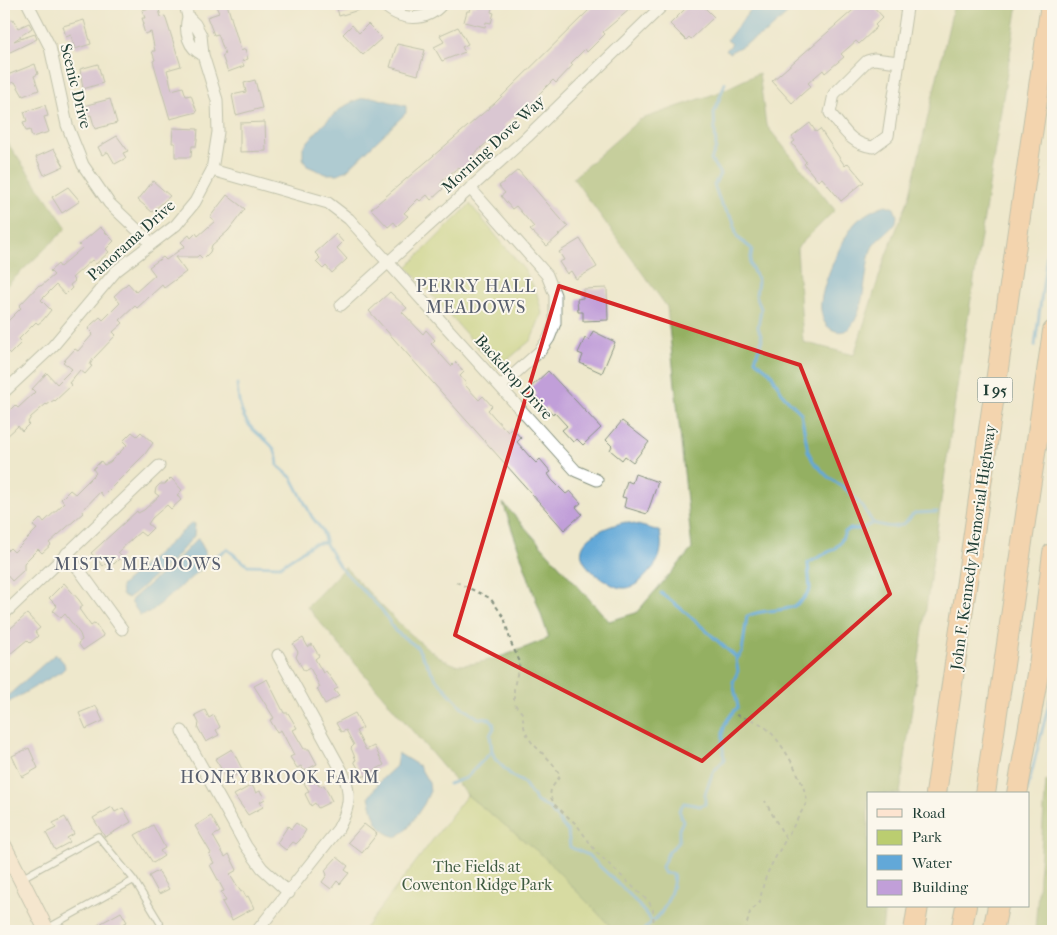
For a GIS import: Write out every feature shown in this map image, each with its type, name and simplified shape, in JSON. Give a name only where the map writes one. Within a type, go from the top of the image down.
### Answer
[{"type":"highway","name":"John F. Kennedy Memorial Highway","points":[[936,792],[1051,4]]},
{"type":"highway","points":[[985,792],[1053,331]]},
{"type":"highway","points":[[1017,792],[1038,674],[1053,553]]},
{"type":"highway","points":[[914,931],[918,908]]},
{"type":"highway","points":[[961,931],[966,908]]},
{"type":"highway","points":[[993,931],[998,908]]},
{"type":"street","name":"Scenic Drive","points":[[28,4],[50,47],[67,126],[83,165],[109,203],[151,243]]},
{"type":"street","name":"Panorama Drive","points":[[4,392],[53,346],[107,279],[176,225],[202,190],[212,170],[216,152],[219,117],[214,85],[203,55],[201,35],[195,24],[188,17],[185,4]]},
{"type":"street","points":[[383,4],[404,17],[420,18],[437,9],[442,4]]},
{"type":"street","name":"Morning Dove Way","points":[[340,305],[527,137],[664,4]]},
{"type":"street","points":[[899,62],[867,60],[834,94],[830,113],[852,141],[862,146],[873,147],[888,136],[899,62],[907,8],[902,4]]},
{"type":"street","name":"Backdrop Drive","points":[[212,170],[328,203],[349,219],[576,471],[597,480]]},
{"type":"street","points":[[470,188],[547,275],[555,295],[555,323],[548,338],[540,351],[501,386]]},
{"type":"street","points":[[4,614],[159,466]]},
{"type":"street","points":[[68,553],[122,629]]},
{"type":"street","points":[[257,931],[338,829],[348,811],[349,792],[343,773],[278,655]]},
{"type":"street","points":[[182,731],[246,846],[262,868],[289,893]]},
{"type":"street","points":[[4,846],[47,930]]},
{"type":"lane","points":[[20,879],[98,836],[134,880],[160,923]]},
{"type":"lane","points":[[47,930],[134,880]]},
{"type":"path","points":[[456,582],[490,598],[498,607],[520,662],[514,687],[516,706],[523,714],[522,724],[530,740],[553,764],[560,776],[551,789],[550,796],[555,805],[577,825],[598,853],[650,902],[653,910],[654,931]]},
{"type":"path","points":[[736,715],[761,724],[773,734],[803,784],[807,802],[767,872],[760,892],[760,902],[750,912],[745,931]]},
{"type":"path","points":[[765,801],[786,839]]},
{"type":"highlighted area","points":[[559,286],[800,365],[890,594],[702,761],[455,635]]},
{"type":"green space","points":[[954,4],[1018,4],[957,387],[900,792],[867,792],[867,908],[885,908],[882,931],[615,931],[541,854],[467,795],[307,607],[345,567],[401,625],[435,653],[449,662],[461,665],[472,664],[506,655],[549,638],[503,503],[609,621],[636,613],[692,549],[667,307],[573,178],[639,120],[717,93],[759,73],[766,125],[835,210],[797,248],[803,342],[854,355],[886,255],[909,198]]},
{"type":"green space","points":[[4,138],[67,228],[4,288]]},
{"type":"green space","points":[[470,204],[526,272],[537,294],[542,313],[531,340],[497,369],[407,267]]},
{"type":"green space","points":[[1053,778],[1053,931],[1035,931],[1046,781]]},
{"type":"green space","name":"The Fields at Cowenton Ridge Park","points":[[467,795],[541,854],[615,931],[363,931]]},
{"type":"water","points":[[755,4],[798,4],[767,32],[729,53],[726,50],[732,44],[727,40]]},
{"type":"water","points":[[372,97],[406,106],[406,113],[347,170],[338,174],[326,174],[307,166],[303,158],[303,147],[317,131],[342,108],[352,102]]},
{"type":"water","points":[[886,205],[894,208],[897,216],[896,222],[876,242],[871,250],[857,317],[851,327],[842,332],[831,329],[823,318],[821,301],[832,264],[856,222],[870,212]]},
{"type":"water","points":[[626,522],[660,532],[661,548],[657,562],[645,577],[629,588],[622,588],[609,583],[589,568],[583,558],[582,550],[585,542],[593,535],[614,525]]},
{"type":"water","points":[[192,523],[195,524],[194,536],[173,560],[128,598],[122,595],[121,586]]},
{"type":"water","points":[[198,538],[205,551],[205,566],[149,613],[140,615],[131,602],[132,599],[177,560]]},
{"type":"water","points":[[54,655],[57,655],[64,663],[65,668],[62,671],[4,705],[4,699]]},
{"type":"water","points":[[398,753],[419,766],[429,783],[430,791],[408,828],[397,837],[390,835],[380,827],[369,797],[380,781],[396,766]]},
{"type":"building","points":[[215,4],[227,4],[241,51],[245,49],[248,59],[242,61],[244,66],[228,72],[222,56],[225,54],[218,34],[214,35],[207,17],[219,13]]},
{"type":"building","points":[[336,4],[372,4],[372,6],[339,16]]},
{"type":"building","points":[[476,4],[493,4],[491,12],[494,13],[491,23],[486,22],[485,27],[464,22],[467,11],[470,11],[472,5],[475,6]]},
{"type":"building","points":[[595,4],[636,4],[603,32],[605,34],[587,52],[585,49],[571,63],[573,65],[556,83],[553,80],[539,94],[542,96],[525,114],[521,111],[504,126],[508,130],[495,142],[492,138],[472,156],[475,160],[463,171],[459,167],[445,178],[440,185],[443,189],[431,200],[427,195],[420,201],[418,199],[404,213],[408,216],[397,226],[394,222],[388,227],[371,209],[495,103]]},
{"type":"building","points":[[690,4],[701,4],[714,17],[691,39],[689,37],[686,40],[670,24]]},
{"type":"building","points":[[860,4],[871,4],[883,17],[875,25],[877,27],[859,44],[856,41],[841,54],[844,57],[825,73],[823,70],[808,83],[811,86],[792,103],[772,81]]},
{"type":"building","points":[[158,6],[161,17],[165,16],[181,66],[167,70],[172,90],[183,87],[186,96],[191,95],[197,112],[170,119],[153,61],[155,60],[152,51],[155,51],[151,32],[145,34],[142,24],[144,24],[142,18],[145,18],[142,10]]},
{"type":"building","points":[[13,19],[18,28],[29,23],[32,28],[14,41],[35,34],[37,39],[6,54],[4,48],[4,23]]},
{"type":"building","points":[[84,20],[91,44],[75,49],[71,35],[66,37],[63,26]]},
{"type":"building","points":[[368,24],[382,38],[363,55],[343,34],[352,25],[359,33]]},
{"type":"building","points":[[458,27],[468,44],[462,47],[465,52],[442,61],[434,47],[444,42],[440,35]]},
{"type":"building","points":[[397,44],[425,50],[418,75],[390,67]]},
{"type":"building","points":[[35,64],[38,74],[34,76],[39,90],[23,96],[15,82],[8,84],[5,76]]},
{"type":"building","points":[[98,64],[103,83],[83,89],[80,69]]},
{"type":"building","points":[[255,80],[262,108],[236,115],[232,95],[246,92],[244,83]]},
{"type":"building","points":[[110,99],[117,123],[95,129],[91,115],[86,116],[83,106]]},
{"type":"building","points":[[45,105],[48,116],[44,117],[49,132],[32,137],[30,130],[26,131],[23,122],[27,121],[24,112]]},
{"type":"building","points":[[265,122],[266,151],[240,152],[240,123]]},
{"type":"building","points":[[810,123],[816,132],[820,129],[845,166],[848,163],[864,182],[841,201],[822,178],[818,181],[804,164],[806,162],[792,143],[795,141],[792,137]]},
{"type":"building","points":[[173,128],[198,129],[196,146],[192,146],[191,157],[175,157],[175,143],[172,143]]},
{"type":"building","points":[[117,136],[128,151],[123,153],[126,158],[115,164],[108,152],[102,155],[98,147]]},
{"type":"building","points":[[54,149],[64,166],[44,175],[36,157]]},
{"type":"building","points":[[518,170],[568,227],[547,246],[530,230],[534,227],[516,206],[512,209],[501,196],[505,193],[499,186]]},
{"type":"building","points":[[153,181],[170,196],[152,212],[138,200]]},
{"type":"building","points":[[68,187],[80,201],[62,213],[52,197]]},
{"type":"building","points":[[227,195],[245,209],[228,231],[212,245],[210,252],[203,259],[199,255],[197,257],[175,257],[186,272],[164,288],[162,285],[137,308],[135,306],[120,320],[123,323],[113,332],[116,335],[93,359],[90,365],[92,366],[85,374],[80,370],[69,383],[72,385],[55,401],[46,404],[31,417],[28,422],[29,424],[22,431],[18,426],[4,439],[4,416],[15,405],[18,408],[35,392],[32,389],[47,373],[57,384],[72,369],[63,362],[75,349],[78,351],[93,334],[88,329],[100,317],[103,320],[120,303],[114,296],[128,283],[136,292],[155,275],[149,267],[163,257],[166,260],[185,246],[181,242],[189,235],[191,238],[196,233],[198,236],[215,221],[210,217]]},
{"type":"building","points":[[100,227],[114,241],[106,249],[109,252],[96,264],[92,260],[72,278],[75,281],[70,285],[72,288],[65,295],[56,285],[41,300],[51,310],[43,320],[38,324],[36,322],[19,339],[22,342],[10,354],[4,348],[4,325],[21,308],[19,306],[39,285],[41,286],[54,275],[50,271],[58,264],[60,267],[82,248],[79,245]]},
{"type":"building","points":[[336,234],[343,242],[337,248],[347,259],[332,273],[326,266],[323,269],[316,262],[320,258],[315,253]]},
{"type":"building","points":[[580,239],[597,267],[576,279],[571,271],[567,274],[559,262],[564,260],[559,252]]},
{"type":"building","points":[[607,288],[608,320],[583,321],[583,312],[578,312],[577,299],[583,298],[583,289]]},
{"type":"building","points":[[390,292],[407,308],[402,312],[423,334],[426,330],[435,340],[431,344],[451,366],[455,362],[464,372],[460,376],[466,383],[465,385],[479,400],[483,396],[492,406],[488,410],[508,432],[512,428],[521,438],[517,442],[530,457],[536,463],[540,459],[551,472],[548,474],[552,480],[566,494],[570,491],[581,503],[576,507],[582,514],[564,530],[369,311]]},
{"type":"building","points":[[593,331],[615,342],[602,373],[580,363],[583,355],[578,353],[585,338],[589,340]]},
{"type":"building","points":[[548,371],[601,428],[583,445],[577,439],[573,442],[562,430],[567,426],[554,412],[553,414],[546,407],[543,411],[532,398],[536,394],[530,388]]},
{"type":"building","points":[[622,421],[649,442],[633,462],[625,456],[622,460],[610,450],[612,446],[606,440]]},
{"type":"building","points":[[132,432],[137,436],[141,432],[153,443],[145,454],[103,496],[100,492],[82,511],[83,513],[49,543],[51,545],[42,553],[38,549],[24,563],[24,570],[12,581],[4,572],[4,554],[10,548],[14,552],[37,529],[33,526],[41,518],[44,522],[64,503],[61,499],[70,490],[75,494],[96,473],[93,469],[101,461],[104,465],[110,462],[127,445],[123,441]]},
{"type":"building","points":[[635,474],[658,482],[647,514],[624,507],[626,498],[622,497],[627,481],[632,483]]},
{"type":"building","points":[[171,478],[182,490],[177,495],[181,500],[171,509],[167,505],[152,518],[148,524],[153,528],[145,536],[140,532],[134,537],[118,552],[122,556],[114,564],[110,560],[103,566],[91,553],[137,511],[138,513],[144,510],[159,496],[155,493],[156,488],[160,484],[165,484]]},
{"type":"building","points":[[64,583],[83,606],[79,609],[91,626],[95,623],[104,636],[83,650],[78,643],[82,640],[80,634],[65,614],[61,618],[53,611],[57,606],[49,598]]},
{"type":"building","points":[[27,614],[40,628],[35,632],[38,636],[30,643],[27,640],[4,659],[4,634]]},
{"type":"building","points":[[303,638],[308,647],[312,644],[319,656],[315,659],[323,673],[326,671],[338,688],[334,690],[339,696],[325,704],[317,689],[320,687],[310,668],[304,671],[296,657],[298,652],[293,644]]},
{"type":"building","points":[[267,679],[284,713],[288,713],[297,728],[293,730],[304,749],[309,749],[317,764],[304,771],[301,766],[297,768],[290,757],[294,755],[281,730],[277,732],[270,720],[274,718],[254,686]]},
{"type":"building","points":[[96,706],[103,721],[86,729],[79,713]]},
{"type":"building","points":[[205,710],[209,718],[214,715],[220,727],[216,730],[219,735],[206,742],[198,728],[199,723],[195,715]]},
{"type":"building","points":[[355,713],[363,728],[356,731],[366,750],[374,746],[384,765],[363,777],[354,761],[356,760],[351,748],[354,745],[346,730],[341,732],[336,723]]},
{"type":"building","points":[[29,748],[38,768],[22,777],[12,756]]},
{"type":"building","points":[[232,749],[243,771],[228,779],[215,759]]},
{"type":"building","points":[[314,778],[319,786],[324,785],[332,801],[318,808],[315,803],[311,806],[305,794],[309,791],[304,783]]},
{"type":"building","points":[[252,785],[256,793],[260,791],[265,799],[260,802],[263,807],[248,815],[234,795]]},
{"type":"building","points":[[112,807],[115,812],[123,808],[131,822],[105,837],[93,818]]},
{"type":"building","points":[[211,816],[220,832],[213,836],[225,857],[229,854],[237,870],[230,874],[241,892],[243,891],[246,897],[248,896],[254,908],[232,920],[222,902],[226,901],[221,892],[224,891],[210,865],[214,863],[209,854],[211,853],[195,826]]},
{"type":"building","points":[[65,817],[74,834],[67,838],[70,842],[55,850],[46,833],[56,828],[53,823]]},
{"type":"building","points":[[296,823],[306,830],[296,844],[293,842],[286,850],[277,843],[288,826],[291,829]]},
{"type":"building","points":[[364,824],[377,834],[362,853],[348,842]]},
{"type":"building","points":[[153,825],[165,848],[160,851],[164,856],[153,863],[135,835]]},
{"type":"building","points":[[337,857],[348,866],[345,870],[349,873],[340,884],[337,881],[331,889],[322,882],[327,875],[325,870]]},
{"type":"building","points":[[158,871],[169,889],[159,894],[149,876]]},
{"type":"building","points":[[121,912],[127,922],[121,925],[124,931],[100,931],[96,926]]},
{"type":"waterway","points":[[725,83],[714,113],[716,148],[711,160],[720,174],[714,185],[721,204],[733,220],[737,237],[752,249],[750,264],[758,281],[756,295],[761,309],[758,327],[762,339],[755,360],[770,372],[784,396],[801,413],[808,451],[813,461],[827,476],[847,490],[862,506],[873,523]]},
{"type":"waterway","points":[[1035,346],[1053,208]]},
{"type":"waterway","points":[[237,384],[240,406],[244,416],[250,426],[275,451],[278,466],[292,478],[312,517],[322,530],[326,544],[339,566],[382,610],[395,631],[417,647],[436,679],[463,708],[478,718],[490,719],[493,722],[494,728],[490,735],[495,759],[512,776],[524,783],[537,802],[549,808],[568,832],[570,847],[588,855],[630,895],[651,920]]},
{"type":"waterway","points":[[643,931],[660,914],[672,889],[673,874],[664,873],[662,867],[668,853],[679,841],[679,829],[683,821],[679,810],[684,803],[700,806],[705,804],[705,794],[713,772],[724,760],[723,731],[732,713],[738,707],[733,682],[738,671],[736,660],[742,652],[747,616],[765,611],[782,610],[797,605],[810,589],[808,563],[834,549],[840,543],[845,532],[850,529],[862,529],[873,523],[890,527],[898,526],[906,522],[915,513],[937,512]]},
{"type":"waterway","points":[[216,556],[227,549],[247,565],[280,566],[313,544],[326,542]]},
{"type":"waterway","points":[[661,593],[737,658]]},
{"type":"waterway","points":[[1027,791],[1053,687]]},
{"type":"waterway","points":[[449,784],[466,778],[492,751]]},
{"type":"district","name":"PERRY HALL MEADOWS","points":[[476,296]]},
{"type":"district","name":"MISTY MEADOWS","points":[[138,564]]},
{"type":"district","name":"HONEYBROOK FARM","points":[[280,777]]}]
